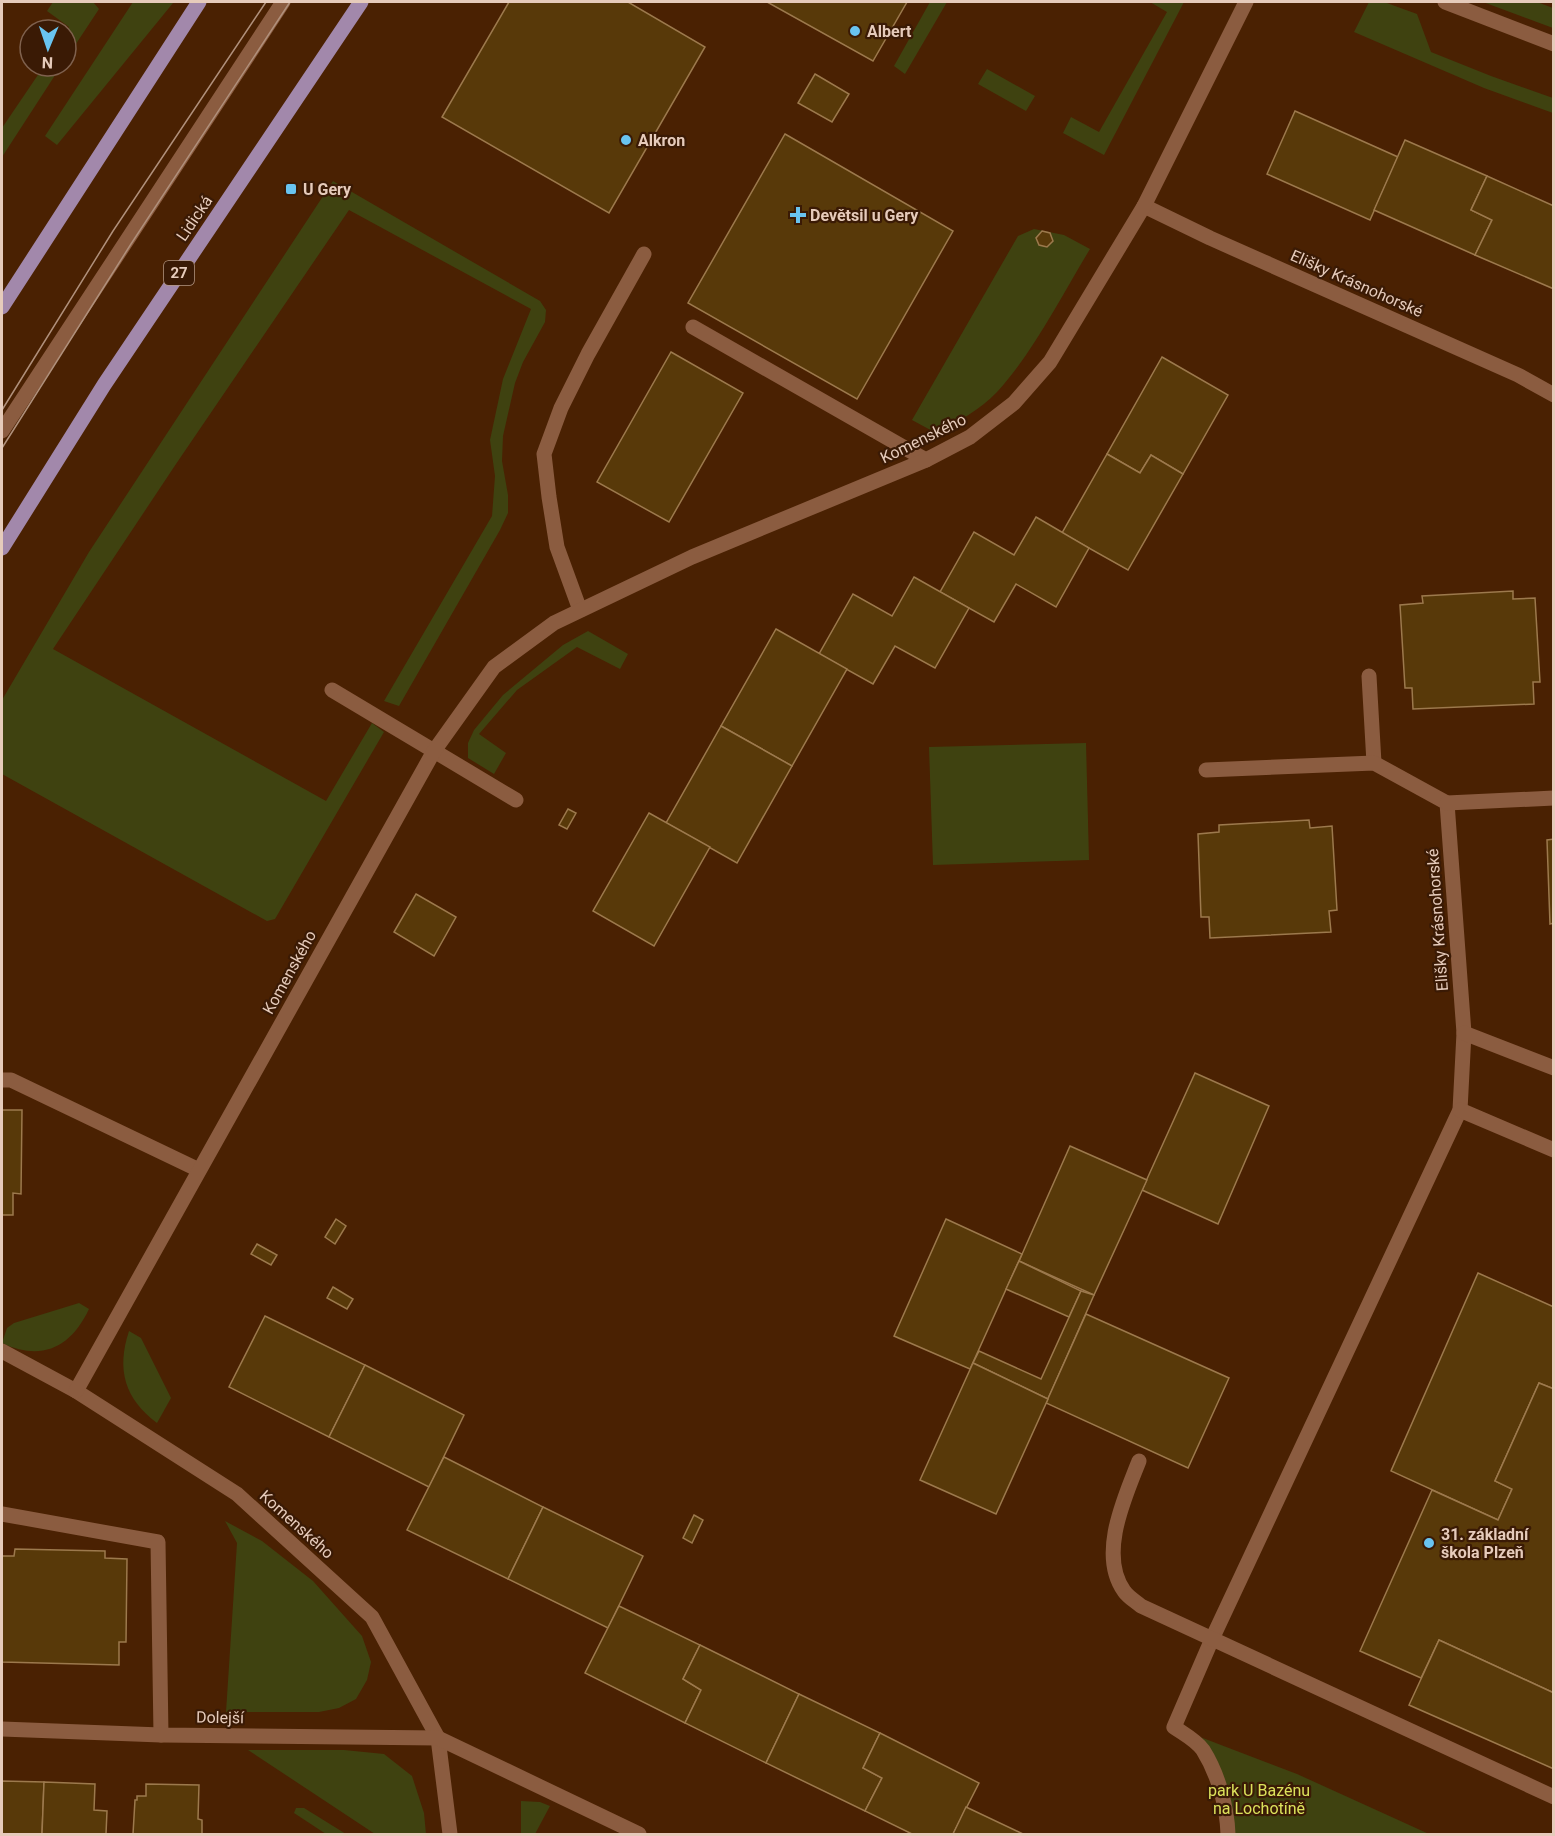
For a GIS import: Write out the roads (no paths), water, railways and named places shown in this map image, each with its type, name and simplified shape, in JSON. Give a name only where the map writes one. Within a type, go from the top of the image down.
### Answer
[{"type":"main road","points":[[2,307],[199,2]]},
{"type":"main road","name":"Lidická","points":[[2,548],[104,385],[361,2]]},
{"type":"street","points":[[2,430],[283,2]]},
{"type":"street","name":"Komenského","points":[[76,1391],[434,751],[494,667],[554,623],[692,557],[926,460],[970,437],[1014,404],[1050,362],[1144,206],[1246,2]]},
{"type":"street","points":[[1444,2],[1554,44]]},
{"type":"street","name":"Elišky Krásnohorské","points":[[1144,206],[1518,375],[1554,395]]},
{"type":"street","points":[[580,610],[558,547],[544,454],[561,408],[644,254]]},
{"type":"street","points":[[693,327],[926,460]]},
{"type":"street","points":[[1369,676],[1374,763]]},
{"type":"street","points":[[332,690],[516,800]]},
{"type":"street","points":[[1206,770],[1374,763],[1447,803],[1554,798]]},
{"type":"street","name":"Elišky Krásnohorské","points":[[1447,803],[1464,1033],[1460,1110]]},
{"type":"street","points":[[1464,1033],[1554,1068]]},
{"type":"street","points":[[2,1080],[11,1080],[200,1170]]},
{"type":"street","points":[[1228,1834],[1227,1817],[1216,1777],[1202,1749],[1192,1738],[1174,1727],[1212,1639],[1460,1110],[1554,1150]]},
{"type":"street","name":"Komenského","points":[[2,1351],[76,1391],[237,1494],[372,1617],[438,1738],[450,1834]]},
{"type":"street","points":[[1139,1461],[1119,1515],[1114,1560],[1118,1580],[1125,1593],[1141,1606],[1554,1797]]},
{"type":"street","points":[[2,1514],[158,1542],[161,1735]]},
{"type":"street","name":"Dolejší","points":[[2,1729],[161,1735],[438,1738]]},
{"type":"street","points":[[438,1738],[639,1834]]},
{"type":"tram line","points":[[2,410],[113,231],[266,2]]},
{"type":"tram line","points":[[2,448],[131,244],[290,2]]},
{"type":"place","name":"Albert","points":[[855,31]]},
{"type":"place","name":"Alkron","points":[[626,140]]},
{"type":"place","name":"U Gery","points":[[291,189]]},
{"type":"place","name":"Devětsil u Gery","points":[[798,215]]},
{"type":"place","name":"31. základní škola Plzeň","points":[[1429,1543]]},
{"type":"park label","name":"park U Bazénu na Lochotíně","points":[[1259,1799]]}]
